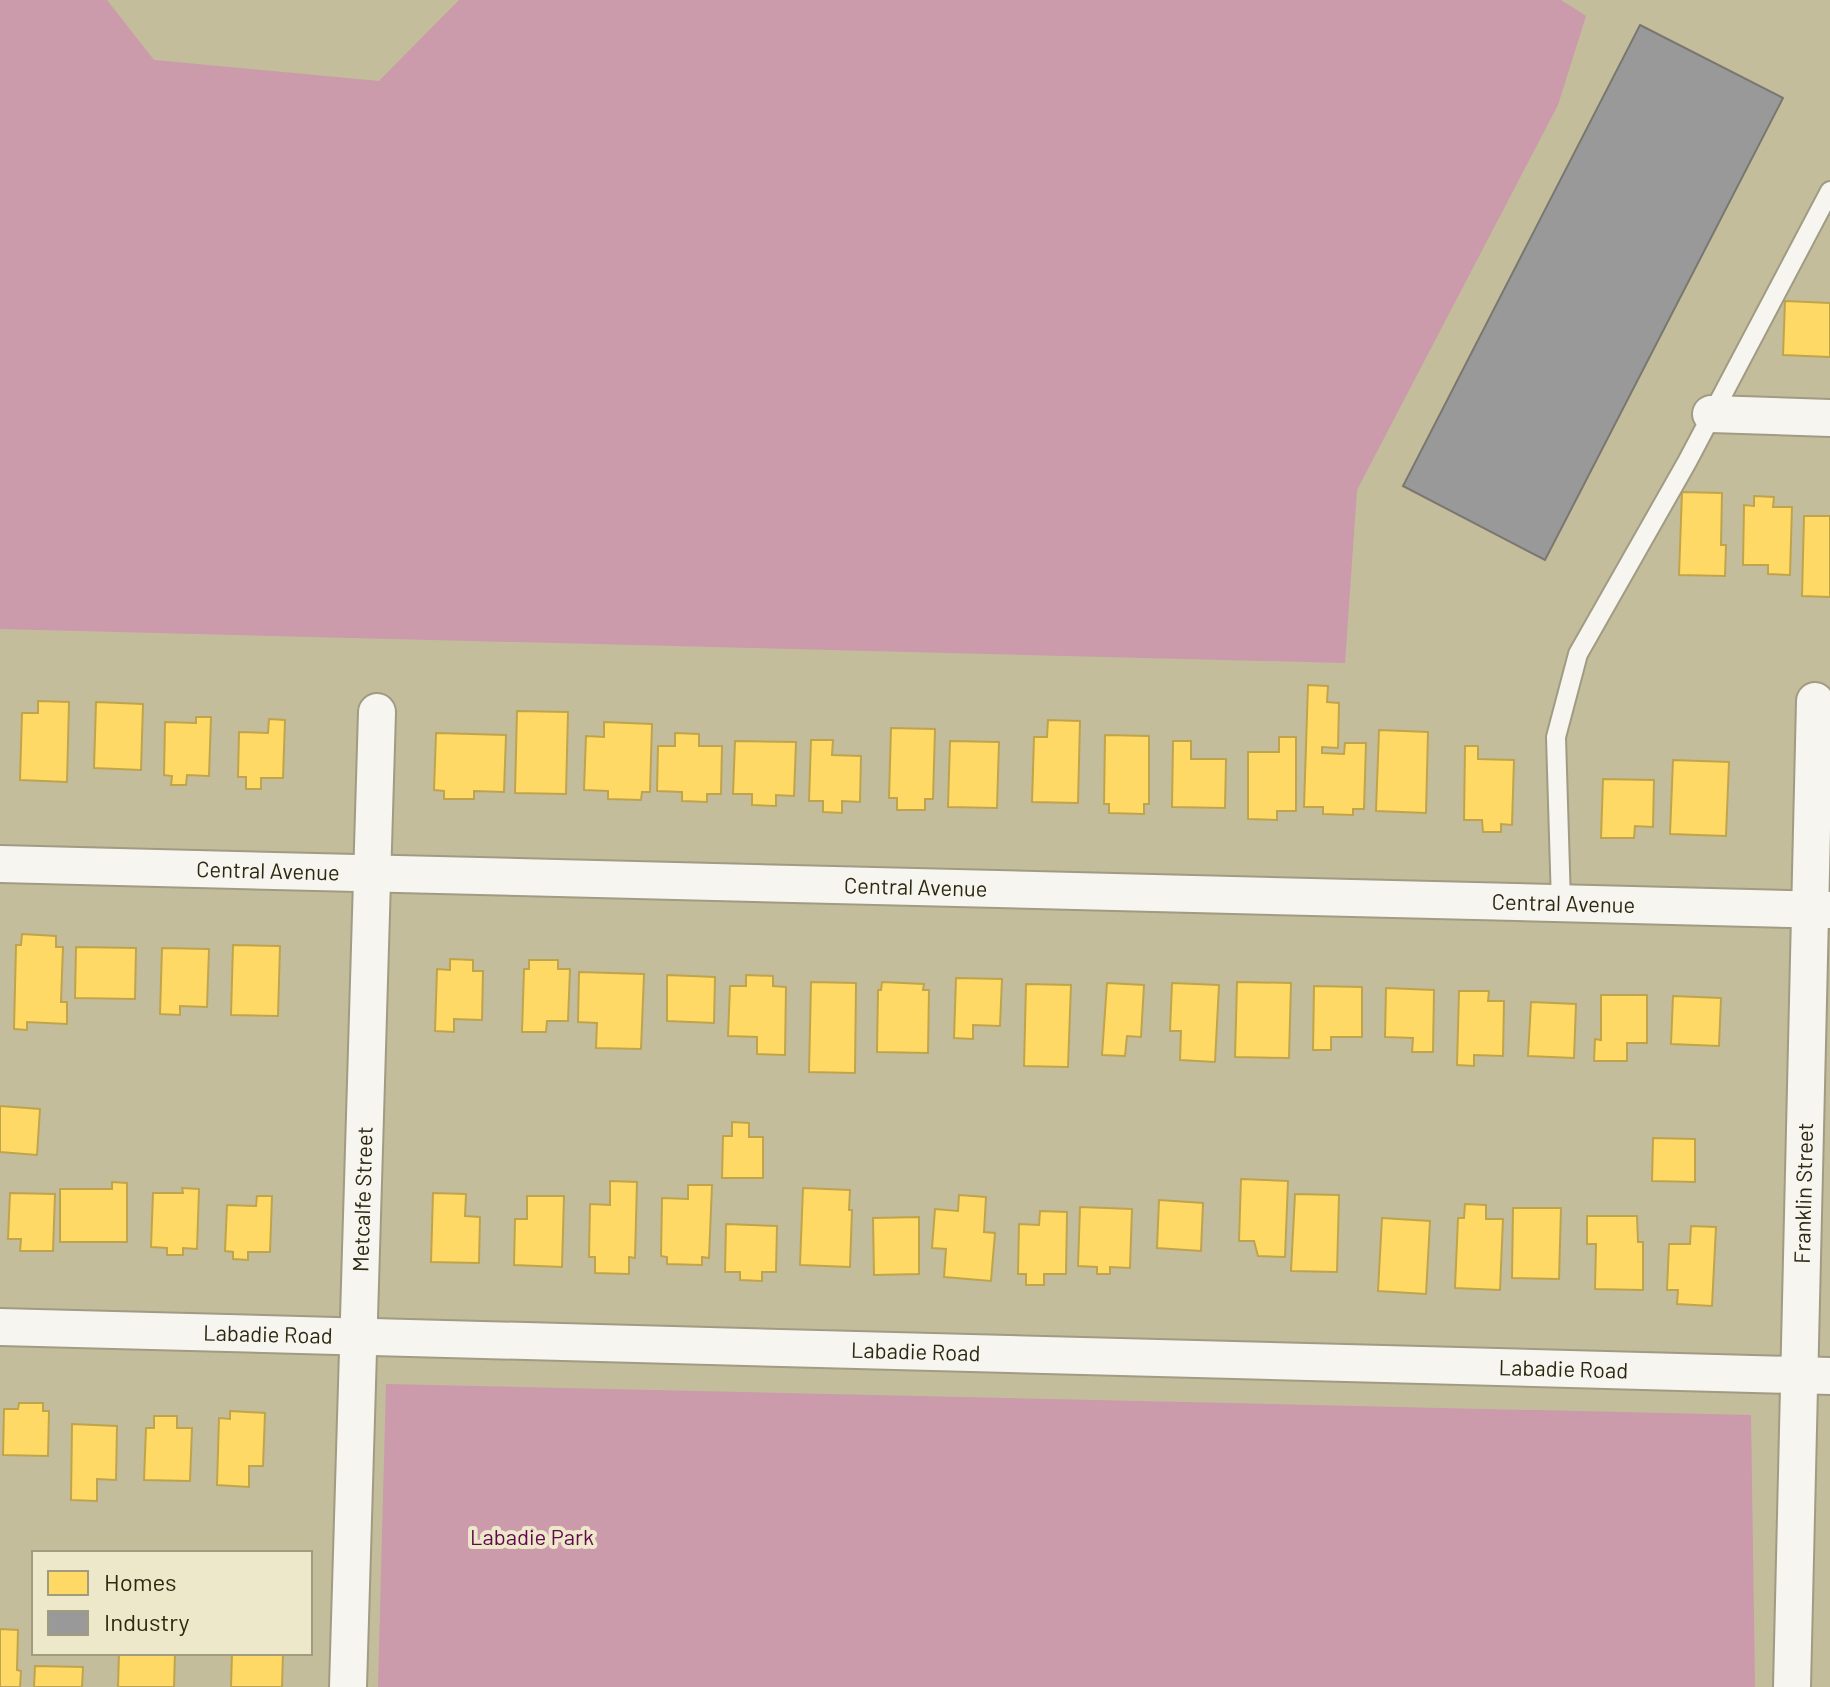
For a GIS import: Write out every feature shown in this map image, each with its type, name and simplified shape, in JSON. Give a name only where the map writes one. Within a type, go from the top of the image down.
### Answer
[{"type":"street","points":[[1711,414],[1830,418]]},
{"type":"street","name":"Franklin Street","points":[[1792,1687],[1815,1376],[1821,910],[1815,701]]},
{"type":"street","name":"Metcalfe Street","points":[[348,1687],[377,712]]},
{"type":"street","name":"Central Avenue","points":[[0,864],[1821,910]]},
{"type":"street","name":"Labadie Road","points":[[0,1327],[1815,1376]]},
{"type":"lane","points":[[1561,903],[1556,737],[1578,654],[1830,191]]},
{"type":"green space","points":[[0,0],[107,0],[154,60],[379,81],[459,0],[1561,0],[1586,16],[1558,105],[1357,490],[1345,663],[0,629]]},
{"type":"green space","name":"Labadie Park","points":[[386,1384],[1751,1415],[1755,1687],[378,1687]]},
{"type":"building: Homes","points":[[1785,301],[1830,303],[1830,357],[1783,355]]},
{"type":"building: Homes","points":[[1682,492],[1722,493],[1721,545],[1726,545],[1725,576],[1679,575]]},
{"type":"building: Homes","points":[[1754,496],[1774,497],[1773,507],[1792,507],[1790,575],[1768,574],[1768,565],[1743,565],[1744,505],[1754,506]]},
{"type":"building: Homes","points":[[1804,516],[1830,516],[1830,597],[1802,596]]},
{"type":"building: Homes","points":[[1308,685],[1328,686],[1327,702],[1339,703],[1338,748],[1322,747],[1322,753],[1344,754],[1345,743],[1366,743],[1364,809],[1353,809],[1353,815],[1323,814],[1323,807],[1304,807]]},
{"type":"building: Homes","points":[[38,701],[69,702],[67,782],[20,780],[22,713],[38,713]]},
{"type":"building: Homes","points":[[96,702],[143,704],[141,770],[94,768]]},
{"type":"building: Homes","points":[[517,711],[568,712],[566,794],[515,793]]},
{"type":"building: Homes","points":[[196,717],[211,717],[209,776],[187,775],[186,785],[171,785],[172,776],[164,775],[165,722],[196,723]]},
{"type":"building: Homes","points":[[269,719],[285,720],[283,778],[261,778],[261,789],[246,789],[246,777],[238,777],[239,732],[268,733]]},
{"type":"building: Homes","points":[[1048,720],[1080,721],[1078,803],[1032,802],[1034,737],[1047,737]]},
{"type":"building: Homes","points":[[604,722],[652,724],[650,792],[642,792],[641,800],[608,799],[608,791],[584,790],[586,736],[604,737]]},
{"type":"building: Homes","points":[[891,728],[935,729],[933,799],[925,799],[925,810],[897,810],[897,798],[889,798]]},
{"type":"building: Homes","points":[[1379,730],[1428,732],[1426,813],[1376,811]]},
{"type":"building: Homes","points":[[436,733],[506,735],[504,792],[474,791],[474,799],[444,799],[444,791],[434,790]]},
{"type":"building: Homes","points":[[675,733],[699,734],[699,746],[722,746],[721,794],[707,794],[707,802],[682,801],[682,792],[657,791],[658,746],[675,746]]},
{"type":"building: Homes","points":[[1105,735],[1149,736],[1149,804],[1144,804],[1144,814],[1109,813],[1109,804],[1104,804]]},
{"type":"building: Homes","points":[[1279,737],[1296,737],[1296,811],[1277,811],[1277,820],[1248,819],[1248,752],[1279,752]]},
{"type":"building: Homes","points":[[811,740],[833,740],[832,755],[861,756],[860,802],[842,801],[842,813],[823,812],[823,801],[809,801]]},
{"type":"building: Homes","points":[[735,741],[796,742],[794,796],[776,795],[776,806],[752,805],[752,794],[733,794]]},
{"type":"building: Homes","points":[[950,741],[999,742],[997,808],[948,807]]},
{"type":"building: Homes","points":[[1173,741],[1191,741],[1191,759],[1226,759],[1225,808],[1172,807]]},
{"type":"building: Homes","points":[[1465,746],[1478,746],[1478,759],[1514,760],[1512,825],[1501,824],[1501,832],[1483,832],[1482,820],[1464,820]]},
{"type":"building: Homes","points":[[1673,760],[1729,762],[1726,836],[1670,834]]},
{"type":"building: Homes","points":[[1603,779],[1654,780],[1653,827],[1635,826],[1634,838],[1601,838]]},
{"type":"building: Homes","points":[[22,934],[56,936],[56,947],[63,947],[61,1002],[67,1002],[67,1024],[27,1022],[27,1030],[14,1029],[16,945],[21,945]]},
{"type":"building: Homes","points":[[233,945],[280,946],[278,1016],[231,1015]]},
{"type":"building: Homes","points":[[76,947],[136,948],[135,999],[75,998]]},
{"type":"building: Homes","points":[[162,948],[209,949],[207,1007],[180,1006],[180,1015],[160,1014]]},
{"type":"building: Homes","points":[[450,959],[473,960],[473,971],[483,971],[482,1020],[454,1019],[454,1032],[435,1031],[437,969],[450,970]]},
{"type":"building: Homes","points":[[529,960],[558,960],[558,969],[570,969],[568,1021],[547,1021],[546,1032],[522,1032],[524,969],[529,969]]},
{"type":"building: Homes","points":[[579,972],[644,974],[641,1049],[596,1048],[597,1023],[578,1022]]},
{"type":"building: Homes","points":[[667,975],[715,977],[714,1023],[667,1021]]},
{"type":"building: Homes","points":[[746,975],[773,976],[773,986],[786,987],[785,1055],[757,1054],[757,1037],[728,1036],[730,986],[746,986]]},
{"type":"building: Homes","points":[[956,978],[1002,979],[1000,1026],[973,1025],[973,1039],[954,1038]]},
{"type":"building: Homes","points":[[811,982],[856,983],[855,1073],[809,1072]]},
{"type":"building: Homes","points":[[882,982],[924,984],[923,990],[929,990],[928,1053],[877,1052],[878,990],[881,990]]},
{"type":"building: Homes","points":[[1237,982],[1291,983],[1289,1058],[1235,1057]]},
{"type":"building: Homes","points":[[1107,983],[1144,985],[1141,1037],[1127,1036],[1125,1056],[1102,1055]]},
{"type":"building: Homes","points":[[1172,983],[1219,985],[1215,1062],[1180,1060],[1181,1031],[1170,1031]]},
{"type":"building: Homes","points":[[1026,984],[1071,985],[1068,1067],[1024,1066]]},
{"type":"building: Homes","points":[[1314,986],[1362,987],[1362,1037],[1331,1037],[1331,1050],[1313,1050]]},
{"type":"building: Homes","points":[[1386,988],[1434,990],[1433,1052],[1412,1052],[1413,1038],[1385,1037]]},
{"type":"building: Homes","points":[[1459,991],[1489,991],[1488,1001],[1504,1001],[1503,1056],[1474,1055],[1474,1066],[1457,1065]]},
{"type":"building: Homes","points":[[1601,995],[1647,995],[1647,1043],[1627,1043],[1627,1061],[1594,1061],[1595,1039],[1601,1040]]},
{"type":"building: Homes","points":[[1673,996],[1721,998],[1719,1046],[1671,1044]]},
{"type":"building: Homes","points":[[1531,1002],[1576,1004],[1574,1058],[1528,1056]]},
{"type":"building: Homes","points":[[0,1106],[40,1109],[37,1155],[0,1152]]},
{"type":"building: Homes","points":[[732,1122],[749,1123],[749,1137],[763,1137],[763,1178],[722,1178],[723,1136],[732,1136]]},
{"type":"building: Homes","points":[[1653,1138],[1695,1139],[1695,1182],[1652,1181]]},
{"type":"building: Homes","points":[[1241,1179],[1288,1181],[1285,1257],[1258,1256],[1254,1241],[1239,1241]]},
{"type":"building: Homes","points":[[610,1181],[637,1182],[635,1258],[629,1257],[629,1274],[595,1273],[595,1257],[589,1257],[590,1204],[610,1205]]},
{"type":"building: Homes","points":[[112,1182],[127,1183],[127,1242],[60,1242],[60,1189],[112,1189]]},
{"type":"building: Homes","points":[[688,1185],[712,1185],[709,1258],[702,1257],[702,1265],[667,1264],[667,1257],[661,1256],[662,1198],[688,1199]]},
{"type":"building: Homes","points":[[182,1188],[199,1189],[197,1249],[183,1248],[183,1255],[167,1255],[167,1248],[151,1247],[153,1193],[183,1193]]},
{"type":"building: Homes","points":[[803,1188],[850,1190],[850,1267],[800,1265]]},
{"type":"building: Homes","points":[[10,1193],[55,1194],[53,1251],[20,1251],[21,1239],[8,1239]]},
{"type":"building: Homes","points":[[433,1193],[466,1194],[465,1216],[480,1217],[479,1263],[431,1262]]},
{"type":"building: Homes","points":[[1295,1194],[1339,1195],[1337,1272],[1291,1271]]},
{"type":"building: Homes","points":[[959,1195],[986,1197],[984,1232],[995,1233],[991,1281],[944,1277],[946,1249],[932,1248],[935,1209],[958,1211]]},
{"type":"building: Homes","points":[[257,1196],[272,1196],[270,1252],[248,1252],[248,1260],[233,1259],[233,1252],[225,1251],[227,1205],[256,1206]]},
{"type":"building: Homes","points":[[527,1196],[564,1196],[562,1267],[514,1265],[515,1219],[527,1219]]},
{"type":"building: Homes","points":[[1159,1200],[1203,1203],[1201,1251],[1157,1248]]},
{"type":"building: Homes","points":[[1465,1204],[1486,1205],[1486,1219],[1503,1219],[1500,1290],[1455,1288],[1458,1218],[1464,1218]]},
{"type":"building: Homes","points":[[1080,1207],[1132,1209],[1130,1268],[1110,1267],[1110,1274],[1097,1274],[1097,1267],[1078,1266]]},
{"type":"building: Homes","points":[[1513,1208],[1561,1208],[1559,1279],[1512,1278]]},
{"type":"building: Homes","points":[[1040,1211],[1067,1212],[1066,1274],[1044,1274],[1044,1285],[1026,1285],[1026,1274],[1018,1274],[1019,1224],[1039,1225]]},
{"type":"building: Homes","points":[[1587,1216],[1637,1216],[1638,1242],[1643,1242],[1643,1290],[1595,1289],[1596,1244],[1587,1244]]},
{"type":"building: Homes","points":[[919,1217],[919,1274],[874,1275],[873,1218]]},
{"type":"building: Homes","points":[[1382,1218],[1430,1221],[1426,1294],[1378,1291]]},
{"type":"building: Homes","points":[[726,1224],[777,1226],[776,1272],[762,1272],[762,1281],[740,1280],[740,1272],[725,1272]]},
{"type":"building: Homes","points":[[1691,1226],[1716,1227],[1712,1306],[1677,1304],[1678,1290],[1667,1290],[1669,1244],[1690,1244]]},
{"type":"building: Homes","points":[[19,1403],[43,1403],[43,1411],[49,1411],[48,1456],[3,1455],[4,1409],[18,1409]]},
{"type":"building: Homes","points":[[230,1411],[265,1413],[263,1466],[249,1466],[249,1487],[217,1485],[219,1418],[230,1419]]},
{"type":"building: Homes","points":[[154,1416],[177,1416],[177,1428],[192,1428],[190,1481],[144,1480],[146,1428],[154,1428]]},
{"type":"building: Homes","points":[[72,1424],[117,1426],[116,1480],[97,1479],[97,1501],[71,1500]]},
{"type":"building: Homes","points":[[0,1629],[18,1630],[17,1670],[21,1671],[20,1687],[0,1687]]},
{"type":"building: Homes","points":[[119,1655],[175,1655],[174,1687],[118,1687]]},
{"type":"building: Homes","points":[[232,1655],[283,1655],[282,1687],[231,1687]]},
{"type":"building: Homes","points":[[35,1666],[83,1667],[82,1687],[34,1687]]},
{"type":"building: Industry","points":[[1640,25],[1783,98],[1545,560],[1403,486]]}]
